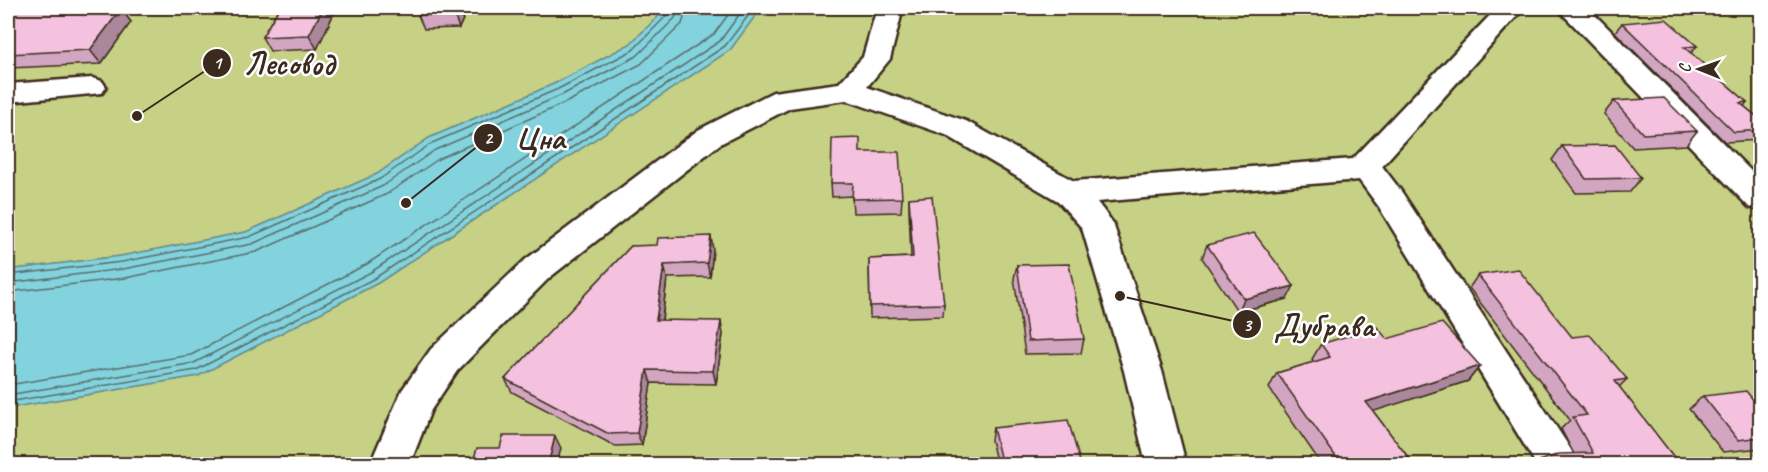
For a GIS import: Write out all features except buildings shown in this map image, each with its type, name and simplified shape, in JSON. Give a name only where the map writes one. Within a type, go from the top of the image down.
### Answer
[{"type":"street","points":[[848,91],[876,59],[890,8]]},
{"type":"street","points":[[1069,193],[1362,169],[1511,8]]},
{"type":"street","points":[[1570,8],[1579,14],[1761,199]]},
{"type":"street","points":[[8,93],[92,87]]},
{"type":"street","points":[[390,465],[415,402],[444,360],[537,270],[709,137],[783,99],[848,91],[956,128],[1069,193],[1096,223],[1143,371],[1166,465]]},
{"type":"street","points":[[1365,166],[1390,199],[1558,465]]},
{"type":"green space","points":[[8,8],[667,8],[630,44],[556,83],[429,138],[377,174],[246,232],[121,256],[8,270]]},
{"type":"green space","points":[[761,8],[1760,8],[1760,464],[8,464],[8,408],[198,376],[378,283],[730,50]]},
{"type":"water","points":[[667,8],[761,8],[730,50],[378,283],[198,376],[8,408],[8,270],[121,256],[246,232],[377,174],[429,138],[556,83],[630,44]]},
{"type":"place","name":"Лесовод","points":[[137,116]]},
{"type":"place","name":"Цна","points":[[406,203]]},
{"type":"place","name":"Дубрава","points":[[1120,296]]}]
